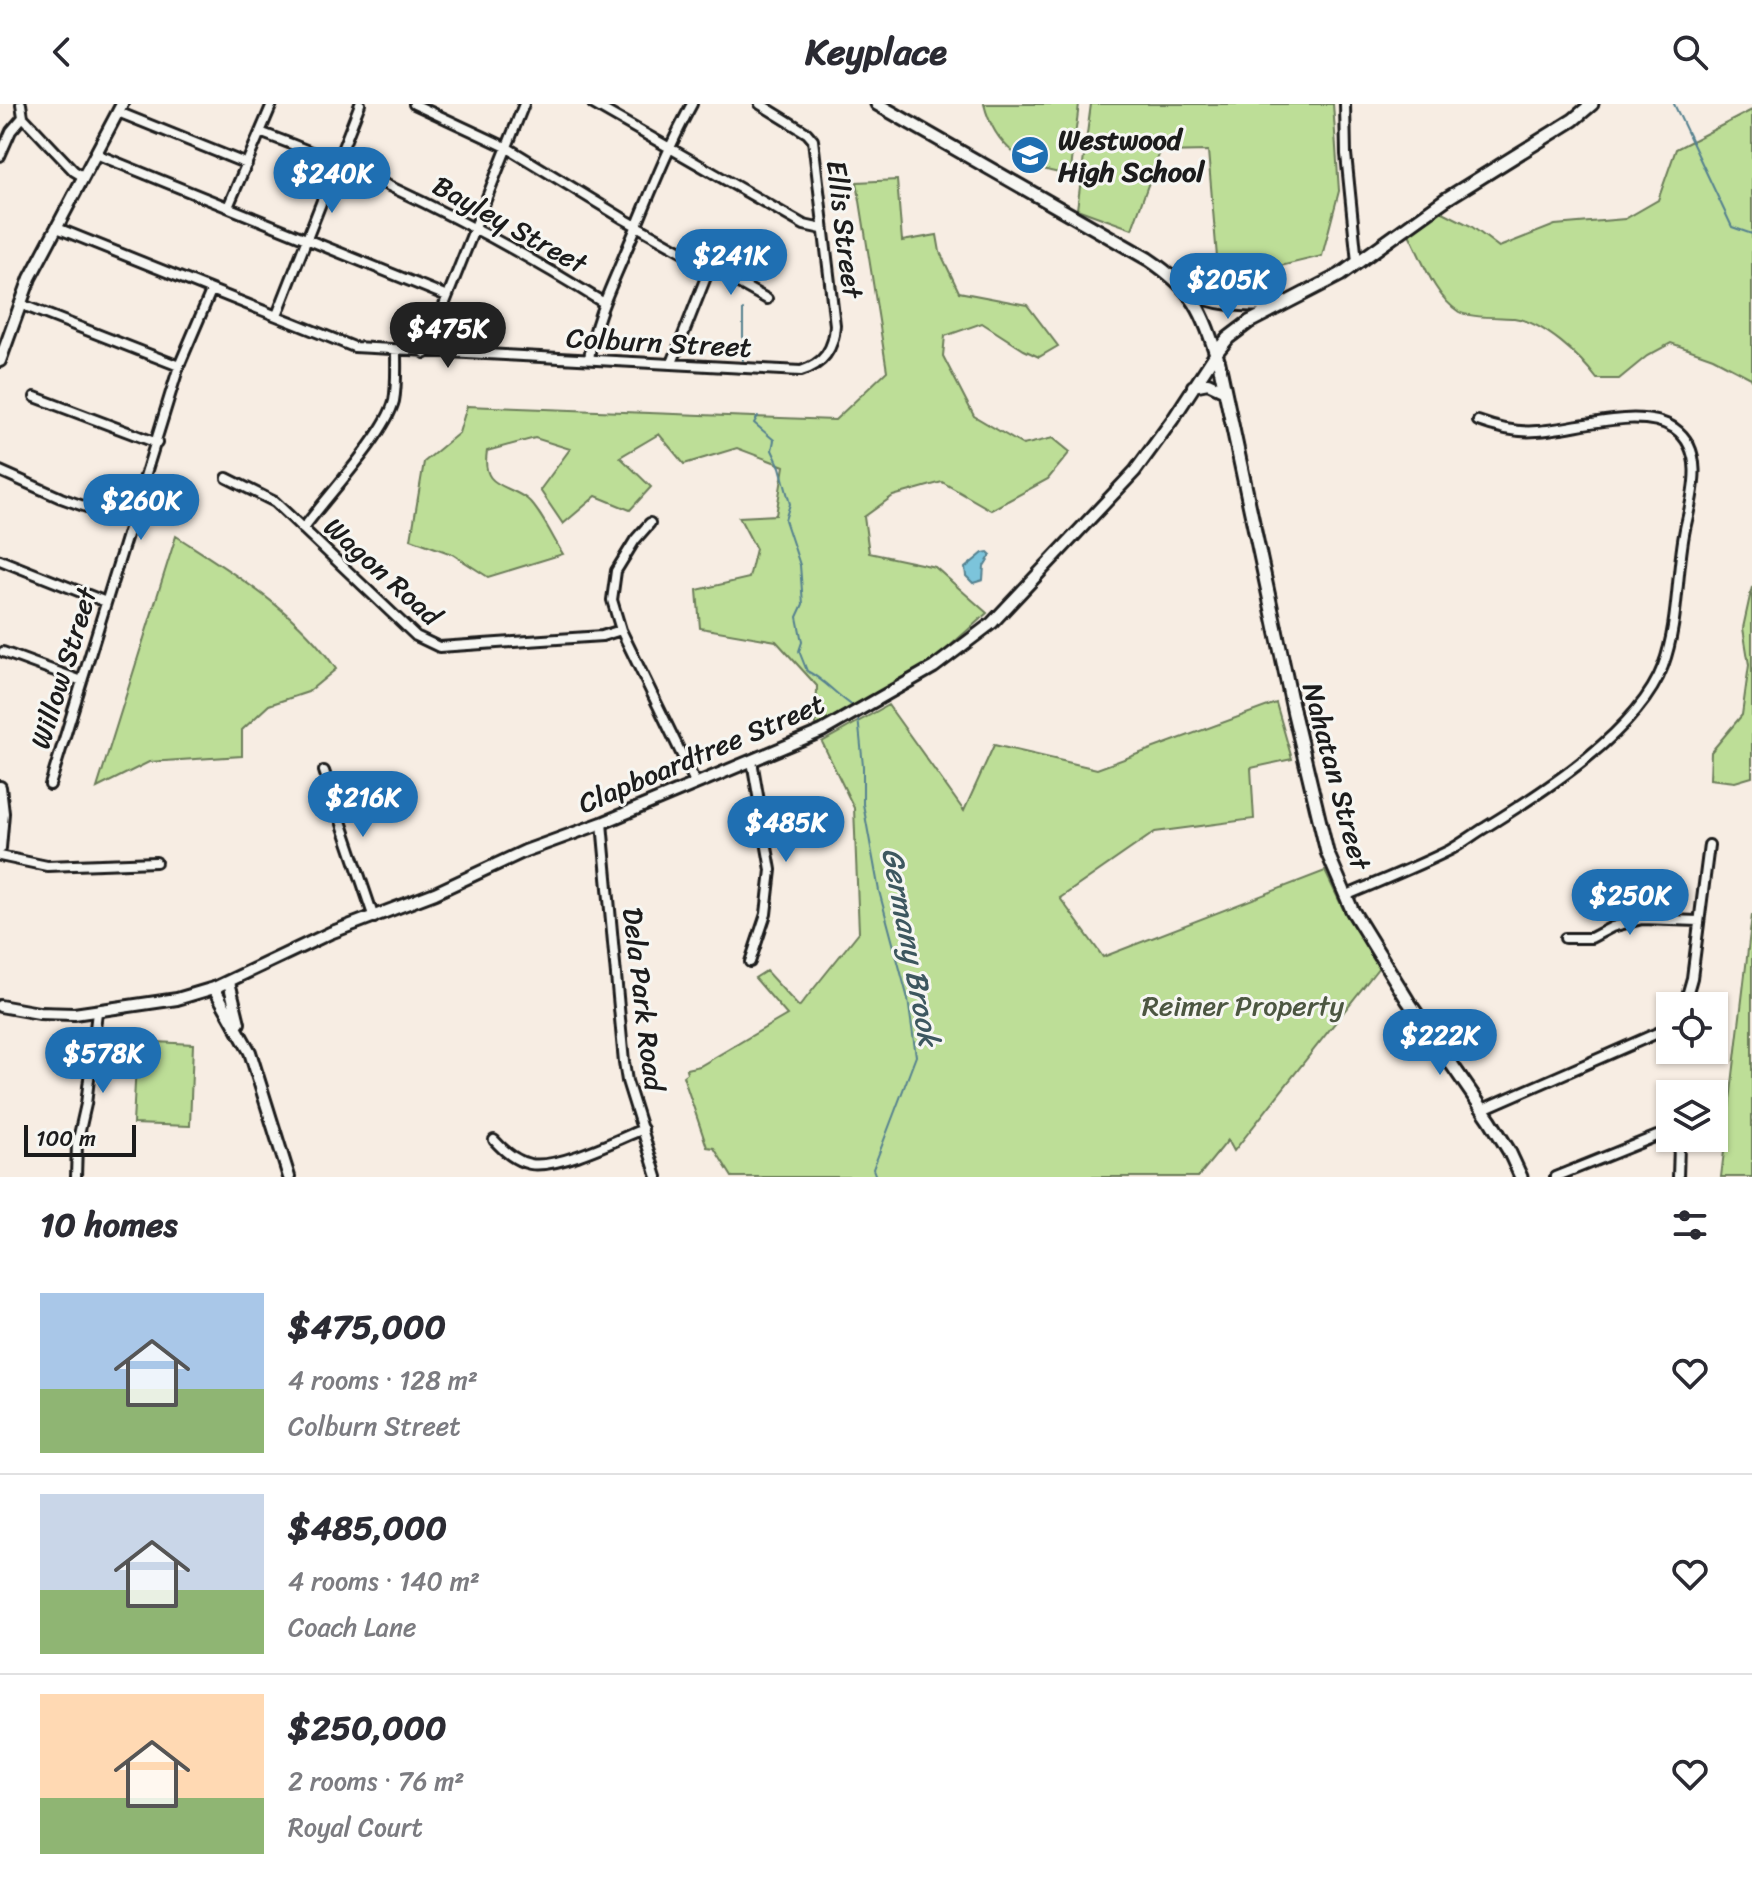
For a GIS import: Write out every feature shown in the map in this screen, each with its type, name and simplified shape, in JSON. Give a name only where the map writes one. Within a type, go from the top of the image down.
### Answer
[{"type":"main road","name":"Nahatan Street","points":[[877,104],[1148,259],[1183,287],[1207,322],[1327,852],[1345,896],[1408,1001],[1483,1109],[1521,1177]]},
{"type":"main road","name":"Clapboardtree Street","points":[[1216,353],[1238,330],[1284,303],[1318,288],[1446,199],[1573,120],[1592,104]]},
{"type":"main road","name":"Clapboardtree Street","points":[[1183,287],[1205,299],[1239,305],[1284,303]]},
{"type":"street","points":[[21,104],[23,117],[74,171],[84,177]]},
{"type":"street","points":[[228,207],[272,104]]},
{"type":"street","points":[[277,315],[360,104]]},
{"type":"street","points":[[414,104],[506,147],[767,299]]},
{"type":"street","points":[[425,353],[524,104]]},
{"type":"street","points":[[593,104],[804,225],[822,229]]},
{"type":"street","points":[[589,359],[604,303],[669,147],[692,104]]},
{"type":"street","name":"Ellis Street","points":[[760,104],[807,133],[813,140],[835,325],[834,339]]},
{"type":"street","points":[[1345,104],[1346,154],[1357,262]]},
{"type":"street","points":[[0,361],[20,304],[120,108],[247,164]]},
{"type":"street","points":[[0,156],[11,131],[23,117]]},
{"type":"street","name":"Bayley Street","points":[[260,132],[336,160],[474,227],[604,303]]},
{"type":"street","points":[[96,154],[447,296]]},
{"type":"street","name":"Colburn Street","points":[[57,228],[354,347],[801,371],[822,361],[834,339]]},
{"type":"street","points":[[672,363],[710,267]]},
{"type":"street","name":"Willow Street","points":[[50,785],[179,366],[211,291]]},
{"type":"street","points":[[20,304],[179,366]]},
{"type":"street","points":[[303,529],[388,415],[394,401],[396,351]]},
{"type":"street","name":"Clapboardtree Street","points":[[0,1006],[50,1014],[97,1012],[177,999],[214,988],[300,945],[374,918],[473,877],[525,851],[602,823],[822,731],[891,694],[934,667],[992,623],[1135,471],[1216,353]]},
{"type":"street","points":[[1193,386],[1208,383],[1225,391]]},
{"type":"street","points":[[35,397],[157,443]]},
{"type":"street","points":[[1345,896],[1452,849],[1540,793],[1613,736],[1661,670],[1669,646],[1692,496],[1694,459],[1689,444],[1677,431],[1657,421],[1612,421],[1535,431],[1499,428],[1478,421]]},
{"type":"street","points":[[0,471],[61,498],[131,523]]},
{"type":"street","name":"Wagon Road","points":[[227,478],[275,502],[416,636],[439,647],[602,636],[621,630]]},
{"type":"street","points":[[650,523],[635,540],[613,580],[613,608],[696,784]]},
{"type":"street","points":[[0,560],[106,602]]},
{"type":"street","points":[[3,652],[82,681]]},
{"type":"street","points":[[750,962],[766,914],[771,870],[752,761]]},
{"type":"street","points":[[324,771],[374,918]]},
{"type":"street","points":[[0,787],[3,813],[0,848]]},
{"type":"street","name":"Dela Park Road","points":[[602,823],[624,1062],[657,1177]]},
{"type":"street","points":[[1688,992],[1709,845]]},
{"type":"street","points":[[0,856],[47,866],[156,862]]},
{"type":"street","points":[[1565,938],[1591,938],[1630,920],[1699,921]]},
{"type":"street","points":[[229,982],[241,1032]]},
{"type":"street","points":[[214,988],[241,1032],[255,1064],[289,1177]]},
{"type":"street","points":[[76,1177],[77,1144],[86,1104],[97,1012]]},
{"type":"street","points":[[1483,1109],[1656,1034]]},
{"type":"street","points":[[494,1140],[509,1155],[531,1164],[552,1162],[592,1150],[643,1129]]},
{"type":"street","points":[[1555,1177],[1656,1136]]},
{"type":"street","points":[[1678,1177],[1679,1152]]},
{"type":"green space","points":[[984,104],[1079,104],[1071,170],[1066,174],[1037,167],[1013,152],[995,132]]},
{"type":"green space","points":[[1091,104],[1333,104],[1339,191],[1322,256],[1219,281],[1208,151],[1160,152],[1132,229],[1077,209]]},
{"type":"green space","points":[[1752,110],[1752,381],[1713,358],[1671,343],[1647,356],[1619,379],[1597,379],[1571,351],[1537,326],[1514,318],[1459,312],[1442,297],[1409,234],[1441,211],[1471,226],[1499,247],[1555,225],[1625,219],[1658,200],[1676,149]]},
{"type":"green space","points":[[897,180],[902,241],[937,235],[940,252],[959,292],[1027,305],[1058,346],[1039,357],[982,323],[945,336],[943,356],[974,416],[1023,445],[1053,438],[1070,452],[1048,479],[991,510],[942,482],[893,496],[864,517],[869,553],[935,567],[987,613],[933,661],[816,726],[817,686],[776,641],[700,628],[697,590],[749,578],[756,549],[739,517],[776,515],[784,466],[737,448],[684,464],[659,434],[620,457],[651,487],[630,510],[596,496],[563,524],[540,490],[570,449],[535,438],[487,451],[486,463],[491,478],[532,503],[563,554],[488,577],[452,554],[411,539],[424,462],[459,433],[467,406],[835,420],[887,371],[857,182]]},
{"type":"green space","points":[[176,536],[283,611],[303,629],[336,669],[308,692],[269,705],[242,730],[242,756],[149,762],[97,788]]},
{"type":"green space","points":[[1752,587],[1752,777],[1735,782],[1710,779],[1711,752],[1742,715],[1749,665],[1743,628]]},
{"type":"green space","name":"Reimer Property","points":[[1276,703],[1292,759],[1251,768],[1254,819],[1155,832],[1060,898],[1103,957],[1325,871],[1346,915],[1379,967],[1234,1151],[1228,1140],[1198,1177],[732,1177],[714,1148],[707,1147],[683,1076],[687,1073],[686,1069],[700,1066],[787,1015],[755,978],[766,971],[799,1007],[859,932],[854,808],[822,742],[888,705],[964,811],[994,745],[1097,769]]},
{"type":"green space","points":[[1752,915],[1752,1177],[1721,1177],[1724,1152],[1728,1152],[1728,1118]]},
{"type":"green space","points":[[137,1041],[193,1044],[190,1126],[133,1124]]},
{"type":"water","points":[[988,552],[991,555],[984,566],[983,580],[973,583],[966,576],[965,568]]},
{"type":"waterway","points":[[1674,104],[1732,227],[1752,234]]},
{"type":"waterway","name":"Germany Brook","points":[[743,310],[743,360]]},
{"type":"waterway","name":"Germany Brook","points":[[758,416],[754,423],[774,440],[772,450],[790,504],[785,520],[800,565],[803,604],[797,617],[802,642],[799,651],[807,671],[853,706]]},
{"type":"waterway","name":"Germany Brook","points":[[858,717],[863,804],[879,891],[908,999],[916,1056],[873,1169],[876,1177]]},
{"type":"place","name":"Westwood High School","points":[[1030,155]]}]
